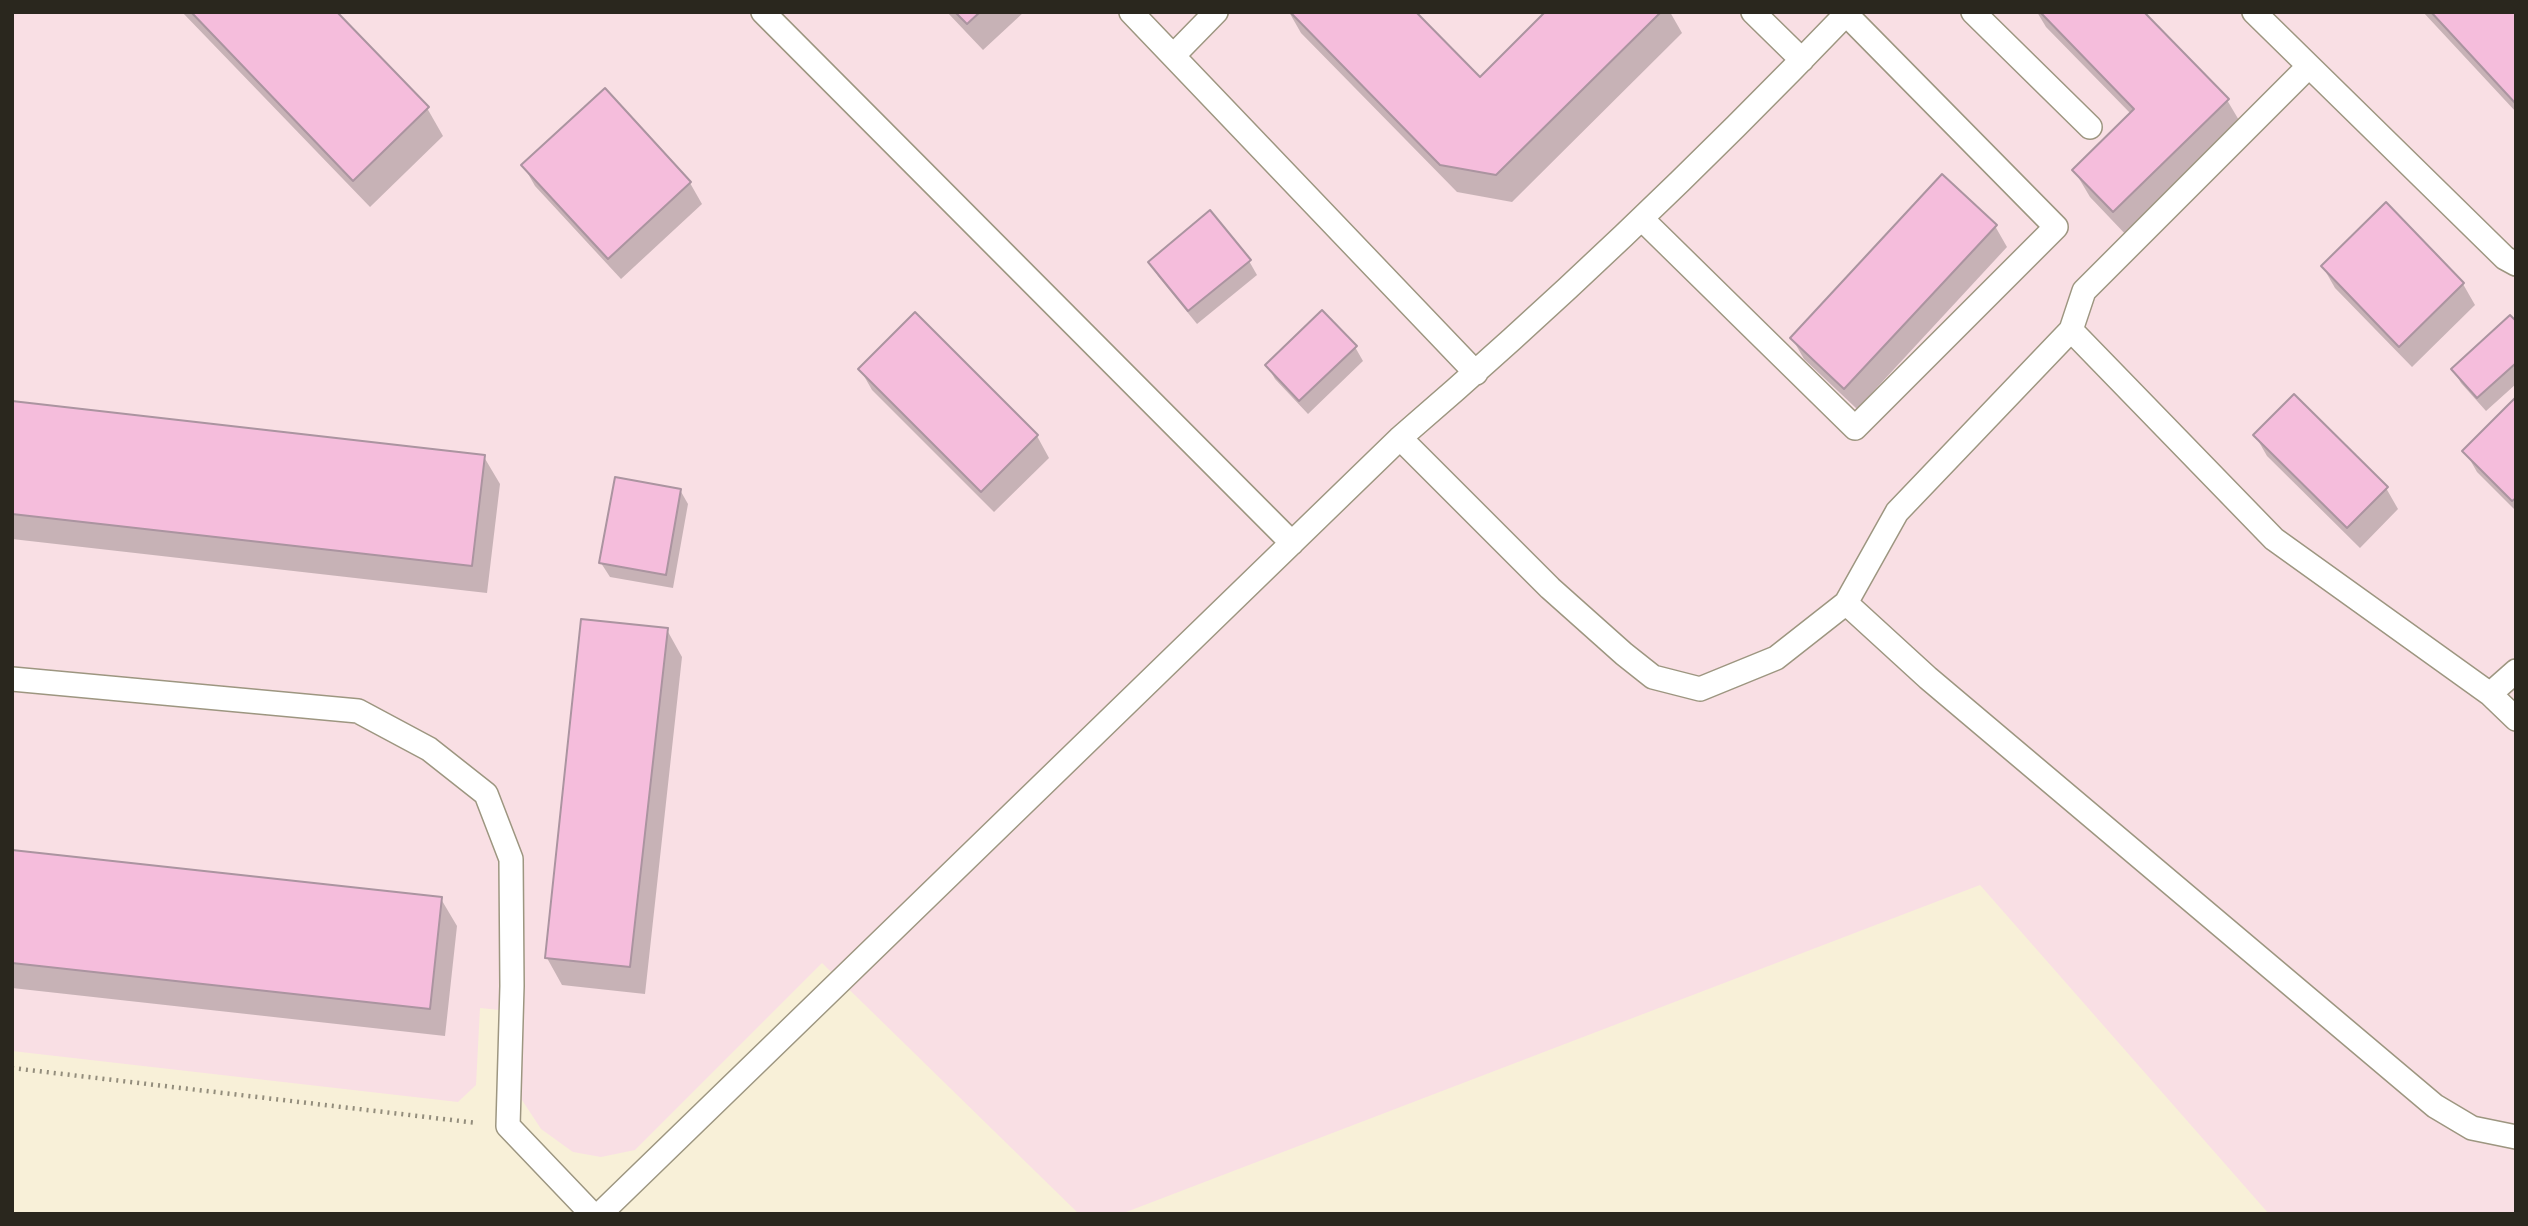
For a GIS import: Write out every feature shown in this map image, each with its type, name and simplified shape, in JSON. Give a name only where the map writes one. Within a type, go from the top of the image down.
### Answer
[{"type":"lane","points":[[763,12],[1292,543]]},
{"type":"lane","points":[[1131,12],[1476,373]]},
{"type":"lane","points":[[1173,56],[1216,12]]},
{"type":"lane","points":[[1753,12],[1802,60]]},
{"type":"lane","points":[[1973,12],[2090,127]]},
{"type":"lane","points":[[2254,12],[2505,258],[2516,264]]},
{"type":"lane","points":[[600,1214],[1400,438],[1476,373],[1642,219],[1847,13],[2056,227],[1856,428],[1642,219]]},
{"type":"lane","points":[[1400,438],[1550,588],[1624,654],[1653,677],[1700,690],[1776,658],[1846,603],[1897,512],[2071,330],[2084,291],[2308,67]]},
{"type":"lane","points":[[2071,330],[2274,539],[2490,694],[2516,719]]},
{"type":"lane","points":[[1846,603],[1928,678],[2435,1106],[2472,1128],[2516,1137]]},
{"type":"lane","points":[[2490,694],[2516,671]]},
{"type":"lane","points":[[12,679],[358,712],[429,749],[486,794],[511,859],[512,986],[508,1126],[592,1214]]},
{"type":"path","points":[[12,1068],[508,1126]]},
{"type":"shaded area","points":[[12,12],[2516,12],[2516,1214],[2269,1214],[1980,885],[1121,1214],[1079,1214],[822,963],[635,1150],[601,1157],[573,1152],[541,1129],[522,1100],[517,1072],[519,1012],[480,1008],[476,1085],[458,1102],[12,1051]]},
{"type":"building","points":[[191,12],[337,12],[429,107],[353,181]]},
{"type":"building","points":[[955,12],[980,12],[967,24]]},
{"type":"building","points":[[1290,12],[1416,12],[1480,77],[1545,12],[1661,12],[1496,175],[1440,165]]},
{"type":"building","points":[[2040,12],[2144,12],[2229,99],[2113,212],[2072,170],[2134,109]]},
{"type":"building","points":[[2431,12],[2516,12],[2516,104]]},
{"type":"building","points":[[605,88],[691,182],[608,259],[521,165]]},
{"type":"building","points":[[1942,174],[1997,225],[1844,389],[1790,338]]},
{"type":"building","points":[[2386,202],[2464,283],[2399,347],[2321,266]]},
{"type":"building","points":[[1210,210],[1251,260],[1188,311],[1148,262]]},
{"type":"building","points":[[1322,310],[1357,346],[1299,401],[1265,365]]},
{"type":"building","points":[[915,312],[1038,435],[981,492],[858,369]]},
{"type":"building","points":[[2510,315],[2516,321],[2516,363],[2477,398],[2451,369]]},
{"type":"building","points":[[2294,394],[2388,487],[2347,528],[2253,435]]},
{"type":"building","points":[[2516,397],[2516,498],[2512,501],[2462,451]]},
{"type":"building","points":[[12,401],[485,455],[472,566],[12,514]]},
{"type":"building","points":[[615,477],[681,489],[666,575],[599,563]]},
{"type":"building","points":[[581,619],[668,628],[630,967],[545,958]]},
{"type":"building","points":[[12,850],[442,897],[430,1009],[12,963]]}]
